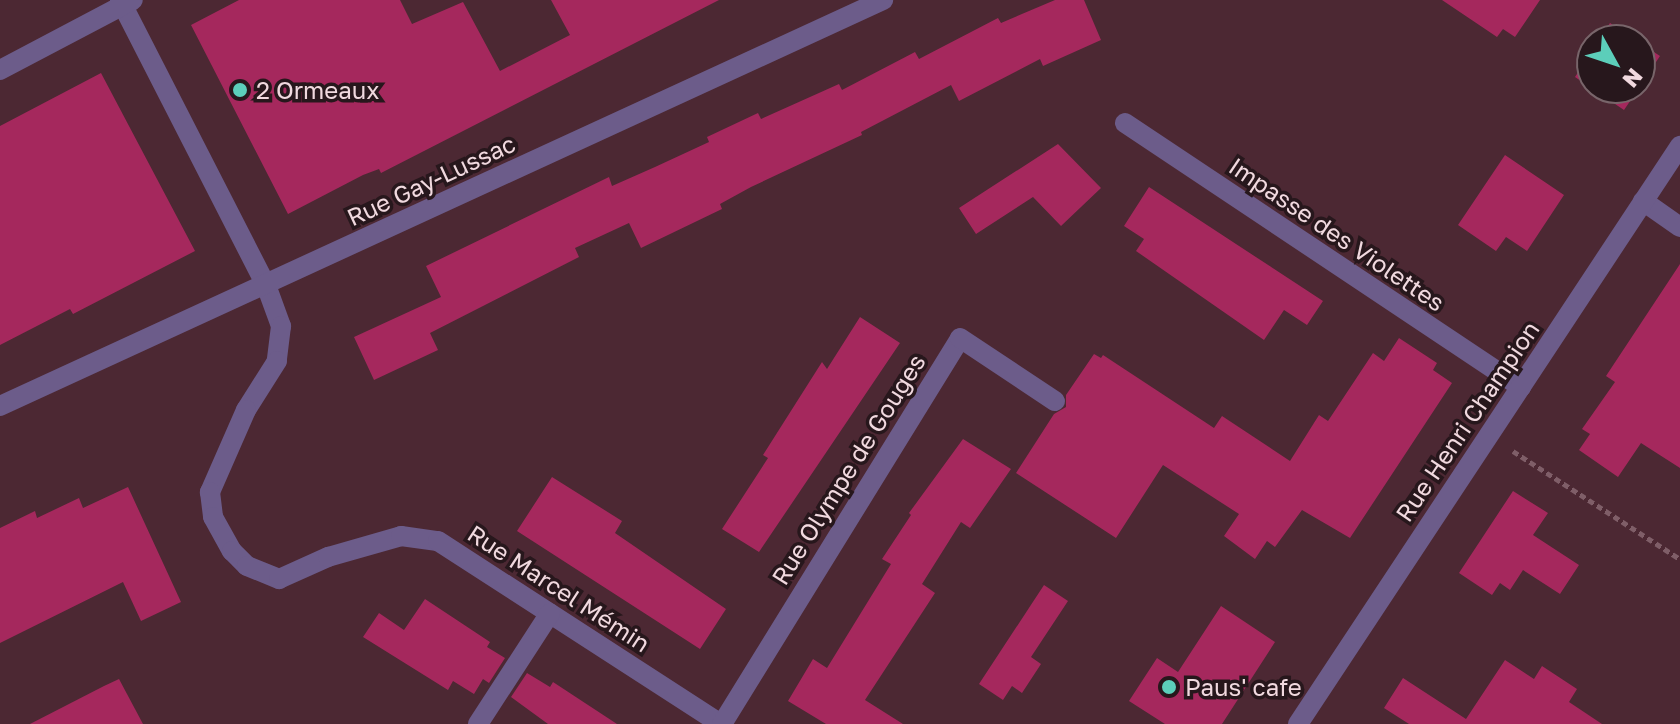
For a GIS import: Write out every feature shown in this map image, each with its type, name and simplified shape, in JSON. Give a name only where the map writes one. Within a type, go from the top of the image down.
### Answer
[{"type":"street","name":"Rue Gay-Lussac","points":[[0,406],[883,0]]},
{"type":"street","points":[[0,70],[125,2],[266,285]]},
{"type":"street","name":"Impasse des Violettes","points":[[1125,123],[1521,387]]},
{"type":"street","name":"Rue Henri Champion","points":[[1298,724],[1680,146]]},
{"type":"street","points":[[1643,201],[1680,227]]},
{"type":"street","name":"Rue Marcel Mémin","points":[[266,285],[281,326],[277,361],[246,410],[210,492],[213,517],[232,551],[247,566],[279,579],[328,557],[401,536],[438,541],[721,724]]},
{"type":"street","name":"Rue Olympe de Gouges","points":[[721,724],[960,338],[1055,401]]},
{"type":"street","points":[[478,724],[550,613]]},
{"type":"path","points":[[1488,435],[1680,559]]},
{"type":"building","points":[[239,0],[400,0],[412,24],[463,2],[500,71],[570,35],[551,0],[719,0],[381,173],[379,169],[363,175],[288,214],[191,25]]},
{"type":"building","points":[[1055,0],[1084,0],[1101,40],[1043,66],[1040,59],[959,101],[951,85],[861,132],[862,135],[751,187],[720,204],[722,209],[641,248],[629,223],[575,248],[579,257],[430,333],[438,350],[374,380],[354,337],[441,297],[426,266],[609,177],[612,186],[655,167],[709,142],[707,137],[758,113],[761,119],[839,84],[842,90],[915,52],[919,59],[998,18],[1001,23]]},
{"type":"building","points":[[1442,0],[1540,0],[1515,37],[1503,29],[1497,37]]},
{"type":"building","points":[[101,73],[195,251],[73,314],[70,309],[0,345],[0,126]]},
{"type":"building","points":[[1058,144],[1101,188],[1061,226],[1033,197],[976,234],[959,208]]},
{"type":"building","points":[[1505,155],[1564,195],[1527,251],[1506,237],[1496,251],[1458,225]]},
{"type":"building","points":[[1149,187],[1323,301],[1307,325],[1284,310],[1264,340],[1136,251],[1144,239],[1124,226]]},
{"type":"building","points":[[1680,264],[1680,468],[1641,443],[1618,477],[1579,450],[1590,434],[1582,429],[1615,382],[1606,376]]},
{"type":"building","points":[[860,317],[900,343],[759,552],[722,529],[768,458],[763,455],[822,362],[827,369]]},
{"type":"building","points":[[1399,338],[1437,363],[1433,370],[1452,383],[1350,538],[1302,510],[1275,547],[1267,541],[1255,559],[1224,536],[1239,514],[1163,465],[1116,538],[1016,473],[1054,414],[1066,407],[1066,395],[1094,354],[1101,358],[1103,355],[1214,428],[1222,416],[1290,461],[1319,415],[1328,421],[1373,353],[1384,361]]},
{"type":"building","points":[[963,439],[1011,469],[970,528],[961,522],[922,584],[935,593],[865,700],[903,724],[826,724],[788,701],[813,659],[827,668],[891,564],[882,559],[911,515],[909,513]]},
{"type":"building","points":[[552,477],[622,521],[615,533],[726,609],[700,649],[517,531]]},
{"type":"building","points":[[128,487],[181,602],[141,621],[123,582],[0,643],[0,528],[35,511],[37,518],[79,498],[83,508]]},
{"type":"building","points":[[1513,491],[1548,513],[1533,535],[1579,565],[1560,594],[1523,570],[1510,590],[1500,583],[1492,595],[1459,573]]},
{"type":"building","points":[[1044,585],[1068,601],[1031,657],[1041,664],[1022,693],[1012,686],[1003,700],[979,684]]},
{"type":"building","points":[[425,599],[490,642],[487,647],[505,658],[489,683],[483,679],[474,694],[453,681],[448,690],[363,637],[379,613],[404,630]]},
{"type":"building","points":[[1221,606],[1275,642],[1222,724],[1165,724],[1129,701],[1157,658],[1178,672]]},
{"type":"building","points":[[1505,660],[1534,679],[1542,666],[1577,689],[1569,702],[1602,724],[1409,724],[1384,708],[1403,678],[1466,719]]},
{"type":"building","points":[[527,673],[550,687],[553,682],[617,724],[548,724],[511,697]]},
{"type":"building","points":[[119,679],[143,724],[30,724],[104,686]]},
{"type":"place","name":"2 Ormeaux","points":[[240,90]]},
{"type":"place","name":"Paus' cafe","points":[[1169,687]]}]
